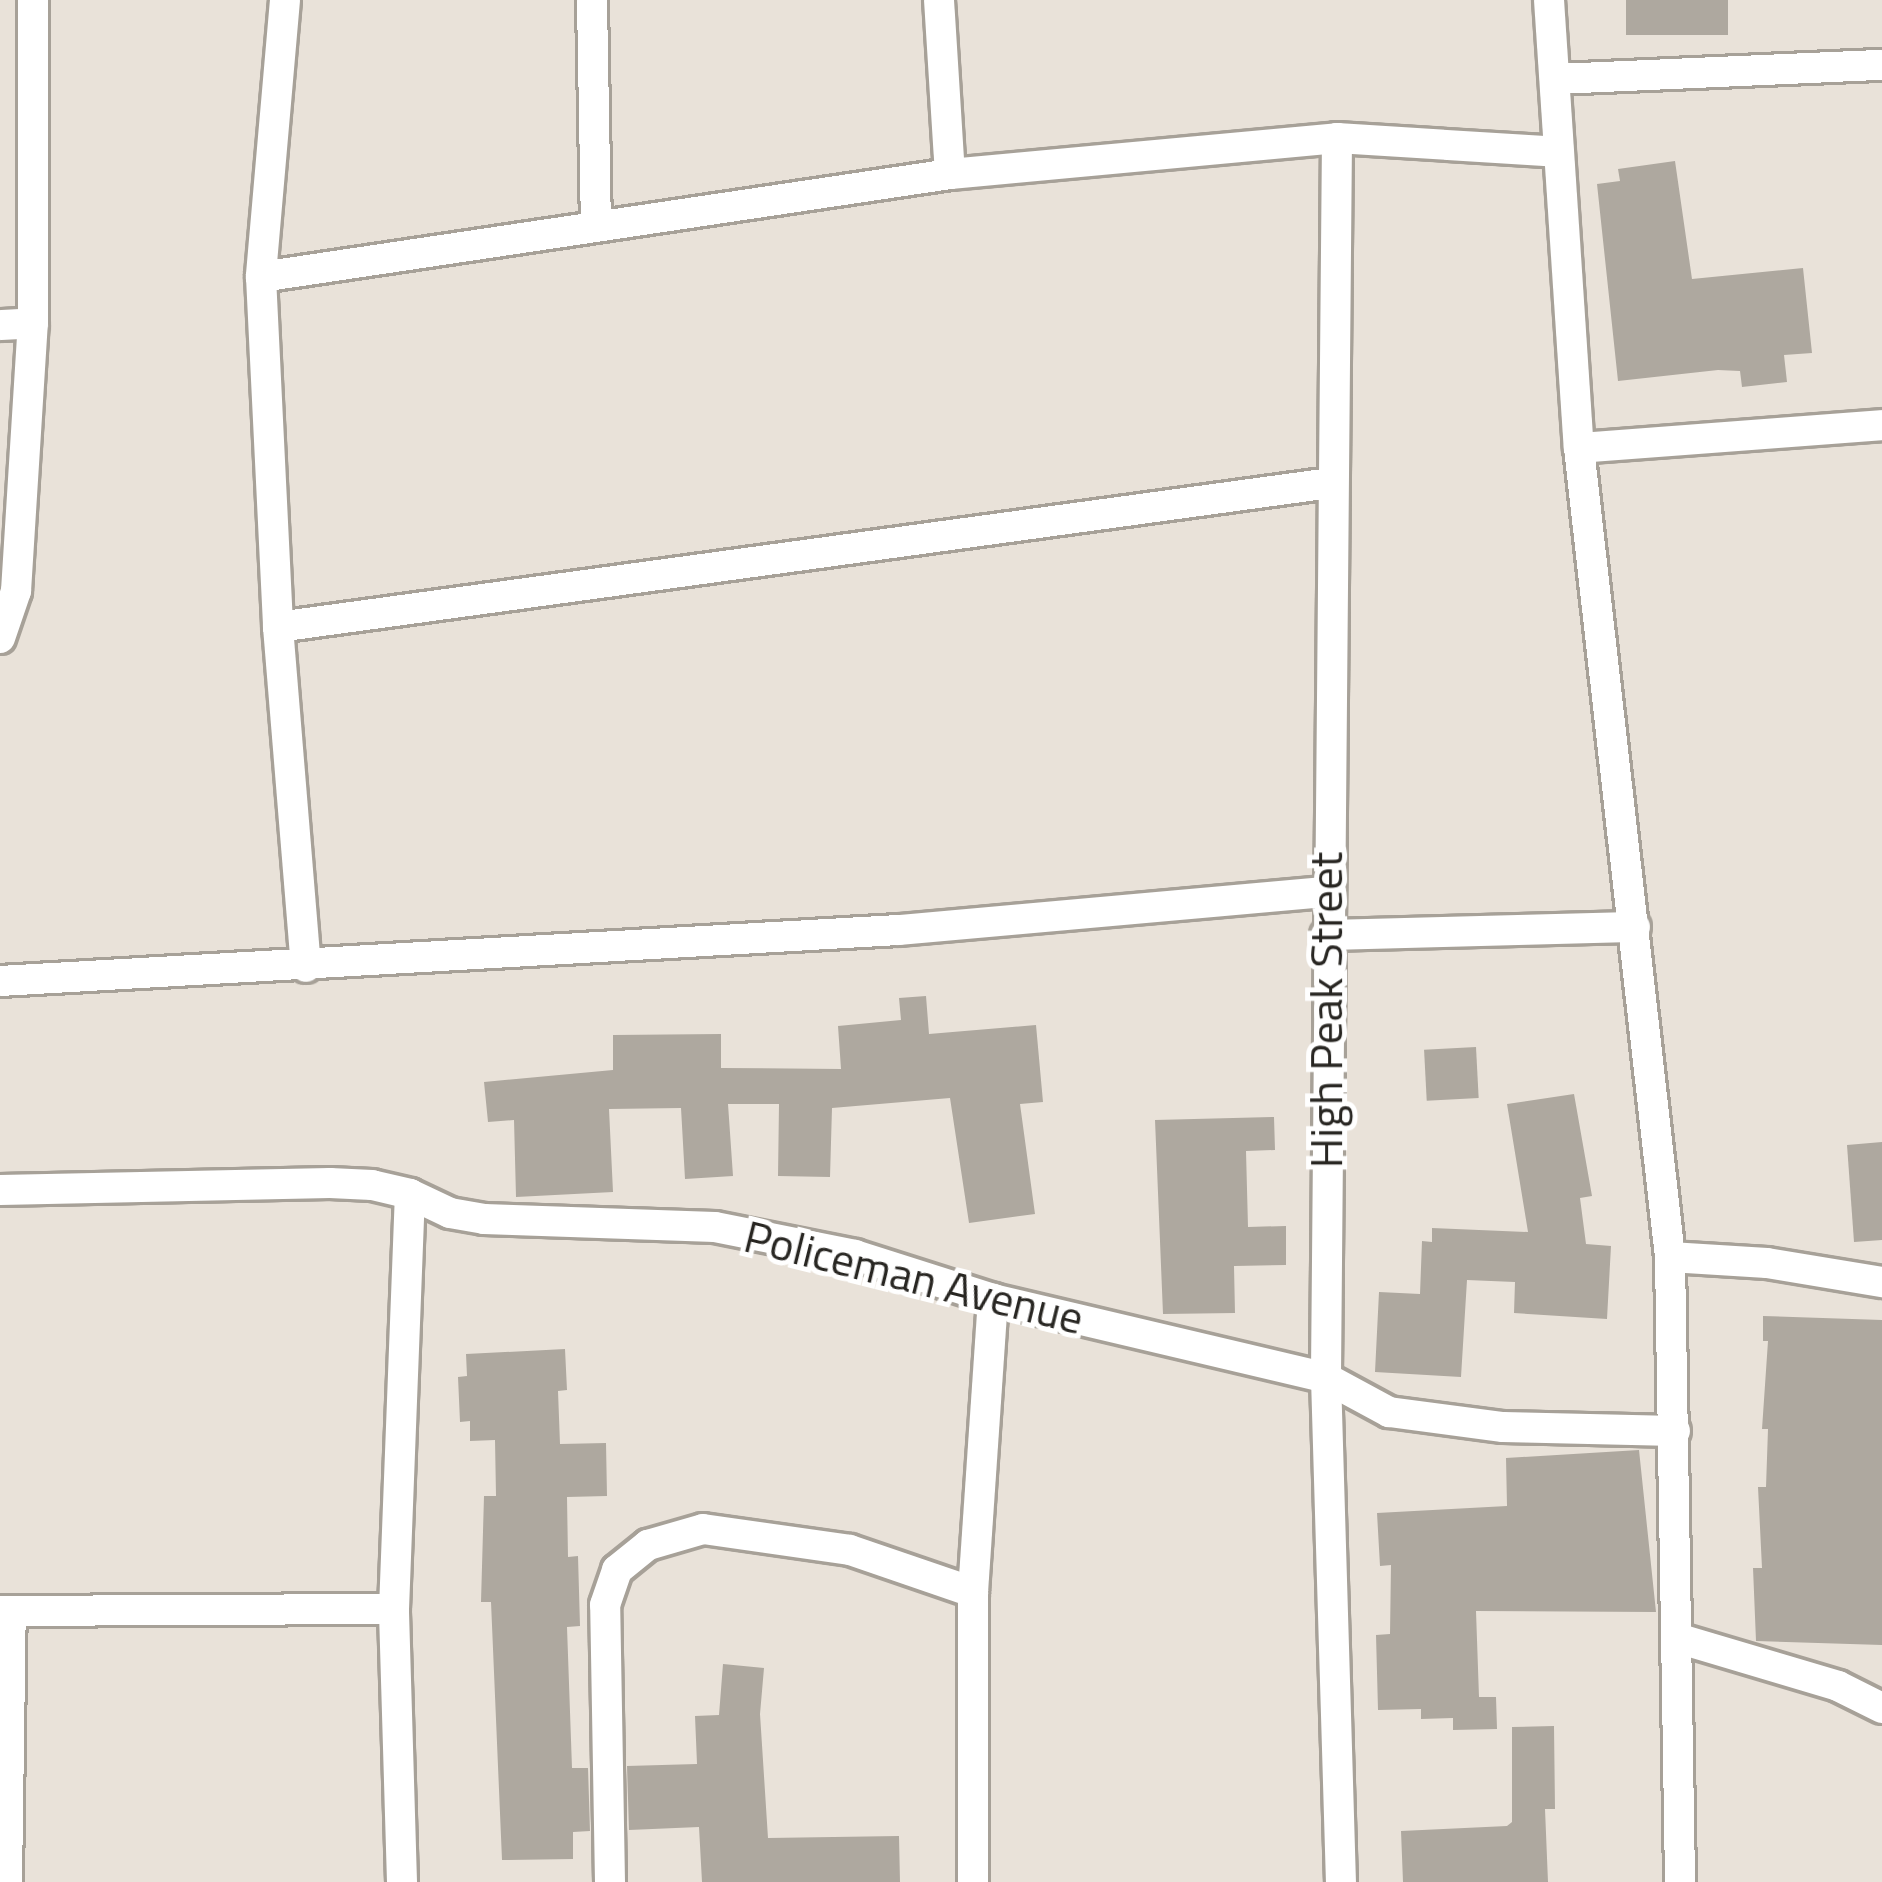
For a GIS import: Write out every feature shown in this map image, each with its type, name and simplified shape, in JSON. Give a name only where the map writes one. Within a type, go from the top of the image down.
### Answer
[{"type":"street","points":[[0,638],[16,591],[33,323],[33,0]]},
{"type":"street","points":[[285,0],[261,277],[278,627],[306,968]]},
{"type":"street","points":[[592,0],[596,225]]},
{"type":"street","points":[[939,0],[950,174]]},
{"type":"street","points":[[1549,0],[1579,448],[1670,1257],[1680,1882]]},
{"type":"street","points":[[1557,79],[1882,65]]},
{"type":"street","points":[[261,277],[950,174],[1337,138],[1557,152]]},
{"type":"street","name":"High Peak Street","points":[[1337,138],[1326,892],[1326,1378],[1341,1882]]},
{"type":"street","points":[[0,325],[33,323]]},
{"type":"street","points":[[1579,448],[1882,425]]},
{"type":"street","points":[[278,627],[1331,484]]},
{"type":"street","points":[[0,981],[306,968],[899,930],[1326,892]]},
{"type":"street","points":[[1326,935],[1635,927]]},
{"type":"street","name":"Policeman Avenue","points":[[0,1190],[330,1183],[410,1194],[450,1214],[484,1219],[715,1227],[855,1255],[993,1299],[1326,1378],[1389,1412],[1503,1427],[1675,1431]]},
{"type":"street","points":[[402,1882],[394,1609],[410,1194]]},
{"type":"street","points":[[1670,1257],[1767,1263],[1882,1282]]},
{"type":"street","points":[[973,1882],[973,1592],[993,1299]]},
{"type":"street","points":[[610,1882],[605,1605],[617,1570],[648,1546],[703,1529],[850,1550],[973,1592]]},
{"type":"street","points":[[8,1882],[6,1611],[394,1609]]},
{"type":"street","points":[[1677,1638],[1838,1686],[1882,1708]]},
{"type":"building","points":[[1626,0],[1728,0],[1728,35],[1626,35]]},
{"type":"building","points":[[1675,161],[1692,279],[1803,268],[1812,353],[1784,355],[1787,382],[1742,387],[1740,371],[1718,370],[1618,381],[1597,184],[1620,181],[1618,169]]},
{"type":"building","points":[[926,996],[929,1034],[1036,1025],[1043,1102],[1020,1104],[1035,1214],[969,1223],[950,1098],[832,1108],[830,1177],[778,1176],[779,1104],[728,1104],[733,1176],[685,1179],[681,1108],[609,1109],[613,1192],[516,1197],[514,1120],[488,1122],[484,1082],[613,1070],[613,1035],[721,1034],[721,1068],[841,1069],[838,1026],[901,1020],[899,998]]},
{"type":"building","points":[[1476,1047],[1479,1098],[1427,1101],[1424,1050]]},
{"type":"building","points":[[1574,1094],[1592,1196],[1580,1198],[1586,1244],[1611,1246],[1607,1319],[1514,1313],[1515,1282],[1467,1280],[1461,1377],[1375,1372],[1379,1292],[1420,1294],[1422,1241],[1432,1242],[1432,1228],[1528,1232],[1507,1104]]},
{"type":"building","points":[[1274,1117],[1275,1150],[1246,1151],[1248,1227],[1286,1226],[1286,1265],[1234,1266],[1235,1313],[1163,1314],[1155,1120]]},
{"type":"building","points":[[1882,1142],[1882,1240],[1854,1242],[1847,1145]]},
{"type":"building","points":[[1763,1316],[1882,1320],[1882,1645],[1756,1641],[1753,1568],[1762,1568],[1758,1487],[1766,1487],[1768,1429],[1762,1429],[1768,1341],[1763,1341]]},
{"type":"building","points":[[565,1349],[567,1390],[558,1391],[560,1444],[606,1443],[607,1496],[567,1497],[568,1557],[578,1556],[580,1626],[567,1627],[572,1768],[588,1768],[590,1831],[573,1832],[573,1859],[502,1860],[491,1602],[481,1602],[484,1496],[496,1496],[495,1440],[470,1441],[470,1421],[460,1422],[458,1377],[467,1376],[466,1354]]},
{"type":"building","points":[[1639,1450],[1656,1612],[1476,1611],[1479,1697],[1496,1697],[1497,1729],[1453,1730],[1453,1718],[1421,1719],[1421,1709],[1378,1710],[1376,1635],[1390,1634],[1391,1565],[1380,1566],[1377,1513],[1507,1506],[1506,1458]]},
{"type":"building","points":[[723,1664],[764,1668],[760,1714],[768,1838],[899,1836],[900,1882],[702,1882],[699,1827],[629,1830],[627,1766],[697,1764],[695,1716],[719,1715]]},
{"type":"building","points":[[1554,1726],[1555,1809],[1545,1809],[1548,1882],[1403,1882],[1401,1831],[1507,1826],[1512,1822],[1512,1727]]}]
